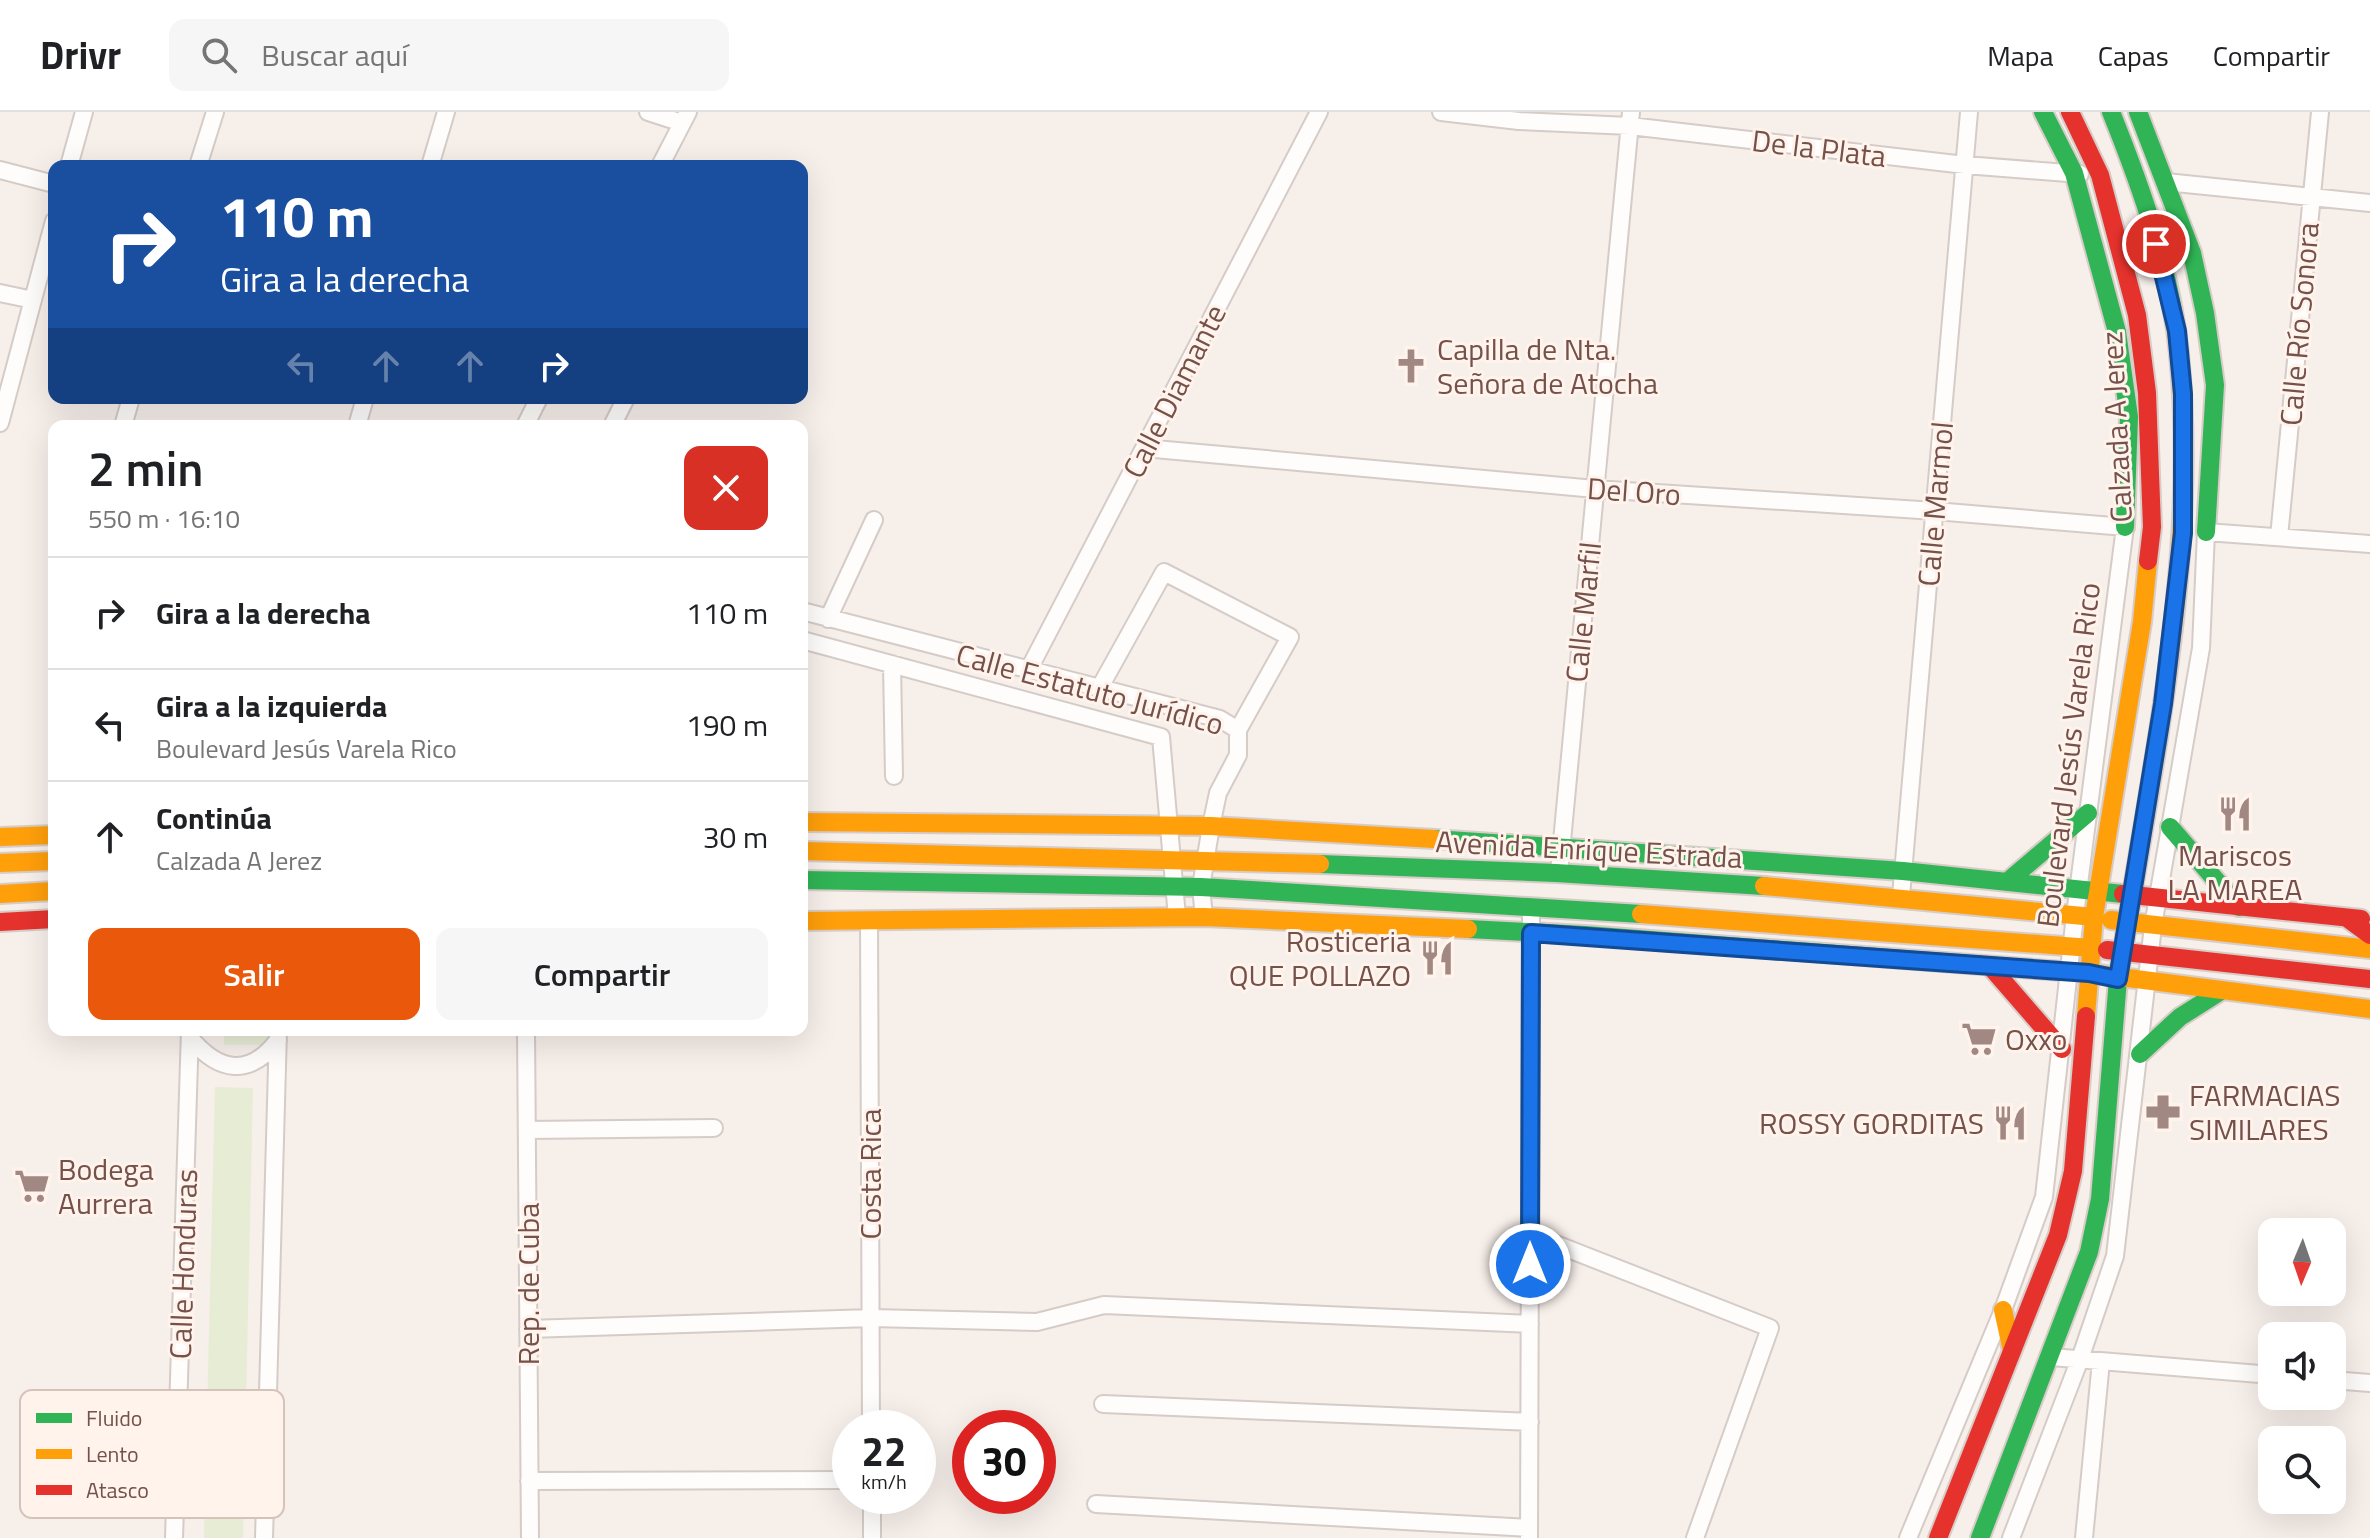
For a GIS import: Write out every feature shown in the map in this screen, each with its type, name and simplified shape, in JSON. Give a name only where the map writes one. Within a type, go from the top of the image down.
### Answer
[{"type":"main road","points":[[2043,112],[2074,173],[2117,332],[2129,417],[2125,527]]},
{"type":"main road","name":"Calzada A Jerez","points":[[2070,112],[2100,175],[2137,315],[2148,407],[2152,527],[2142,622],[2099,891]]},
{"type":"main road","name":"Calzada A Jerez","points":[[2111,112],[2136,174],[2163,267],[2177,331],[2183,394],[2183,533],[2163,704],[2133,895]]},
{"type":"main road","points":[[2138,112],[2192,253],[2205,313],[2215,385],[2206,532]]},
{"type":"main road","points":[[2007,882],[2088,813]]},
{"type":"main road","points":[[808,822],[1211,826],[1561,846],[1903,871],[2370,920]]},
{"type":"main road","points":[[2170,827],[2239,907]]},
{"type":"main road","points":[[1354,865],[1356,834]]},
{"type":"main road","points":[[0,837],[48,835]]},
{"type":"main road","name":"Avenida Enrique Estrada","points":[[808,851],[1172,858],[1559,873],[1901,896],[2370,949]]},
{"type":"main road","points":[[0,863],[48,861]]},
{"type":"main road","name":"Avenida Enrique Estrada","points":[[808,880],[1201,887],[1531,907],[2072,946],[2370,979]]},
{"type":"main road","points":[[0,894],[48,891]]},
{"type":"main road","name":"Boulevard Jesús Varela Rico","points":[[1938,1538],[2058,1235],[2073,1171],[2091,948],[2099,891]]},
{"type":"main road","points":[[1980,1538],[2089,1252],[2100,1199],[2118,979],[2133,895]]},
{"type":"main road","points":[[808,921],[1204,917],[1531,933],[2089,973],[2370,1009]]},
{"type":"main road","points":[[2347,918],[2370,935]]},
{"type":"main road","points":[[0,922],[48,919]]},
{"type":"main road","points":[[1743,921],[1843,955]]},
{"type":"main road","points":[[1990,966],[2062,1049]]},
{"type":"main road","points":[[2140,1054],[2180,1017],[2221,991]]},
{"type":"main road","points":[[2003,1310],[2012,1351]]},
{"type":"street","points":[[71,160],[84,112]]},
{"type":"street","points":[[200,160],[215,112]]},
{"type":"street","points":[[432,160],[446,112]]},
{"type":"street","points":[[648,112],[685,118],[663,160]]},
{"type":"street","name":"Calle Diamante","points":[[1028,671],[1319,112]]},
{"type":"street","name":"De la Plata","points":[[1441,112],[1519,121],[1631,119],[1965,165],[2100,175]]},
{"type":"street","name":"Calle Marmol","points":[[1901,896],[1969,112]]},
{"type":"street","name":"Calle Río Sonora","points":[[2279,537],[2320,112]]},
{"type":"street","name":"Calle Marfil","points":[[1559,873],[1631,119]]},
{"type":"street","points":[[0,170],[48,182]]},
{"type":"street","points":[[2166,182],[2370,203]]},
{"type":"street","points":[[0,423],[48,244]]},
{"type":"street","points":[[0,293],[33,300]]},
{"type":"street","name":"Del Oro","points":[[1144,448],[1595,489],[2125,527]]},
{"type":"street","points":[[828,619],[874,520]]},
{"type":"street","name":"Boulevard Jesús Varela Rico","points":[[1908,1538],[2003,1310],[2044,1197],[2078,889],[2125,527]]},
{"type":"street","points":[[2011,1538],[2080,1359],[2115,1256],[2153,926],[2201,648],[2206,532],[2370,544]]},
{"type":"street","points":[[1099,689],[1164,572],[1290,637],[1238,730]]},
{"type":"street","name":"Calle Estatuto Jurídico","points":[[808,613],[1220,719],[1238,730],[1238,755],[1218,793],[1211,826],[1201,887],[1204,917]]},
{"type":"street","name":"Calle Estatuto Jurídico","points":[[808,642],[1161,737],[1177,917]]},
{"type":"street","points":[[892,664],[894,776]]},
{"type":"street","points":[[1161,737],[1172,708]]},
{"type":"street","points":[[1096,1504],[1529,1533],[1531,907]]},
{"type":"street","name":"Costa Rica","points":[[869,920],[871,1410]]},
{"type":"street","name":"Calle Honduras","points":[[179,1390],[190,1036]]},
{"type":"street","name":"Calle Honduras","points":[[191,1036],[205,1056],[223,1066],[245,1065],[264,1058],[277,1036]]},
{"type":"street","name":"Calle Honduras","points":[[268,1390],[278,1036]]},
{"type":"street","name":"Rep. de Cuba","points":[[526,1036],[530,1538]]},
{"type":"street","points":[[527,1130],[714,1128]]},
{"type":"street","points":[[1530,1234],[1770,1328],[1695,1538]]},
{"type":"street","points":[[528,1329],[871,1318],[1037,1322],[1104,1305],[1530,1324]]},
{"type":"street","points":[[2051,1357],[2258,1374]]},
{"type":"street","points":[[2084,1538],[2101,1361]]},
{"type":"street","points":[[2346,1381],[2370,1383]]},
{"type":"street","points":[[1103,1404],[1530,1422]]},
{"type":"street","points":[[529,1481],[832,1480]]},
{"type":"street","points":[[872,1514],[872,1538]]},
{"type":"street","name":"Calle Honduras","points":[[174,1538],[175,1518]]},
{"type":"street","name":"Calle Honduras","points":[[264,1538],[265,1518]]},
{"type":"green space","points":[[224,1036],[267,1036],[267,1045],[224,1045]]},
{"type":"green space","points":[[215,1087],[253,1088],[246,1390],[208,1390]]},
{"type":"green space","points":[[204,1518],[243,1518],[243,1538],[204,1538]]},
{"type":"traffic: fast","points":[[2043,112],[2074,173],[2117,332],[2129,417],[2125,527]]},
{"type":"traffic: fast","points":[[2111,112],[2154,231],[2169,292],[2179,354]]},
{"type":"traffic: fast","points":[[2138,112],[2192,253],[2205,313],[2215,385],[2206,532]]},
{"type":"traffic: fast","points":[[2007,882],[2088,813]]},
{"type":"traffic: fast","points":[[2170,827],[2239,907]]},
{"type":"traffic: fast","points":[[1434,839],[1903,871],[2123,894]]},
{"type":"traffic: fast","points":[[1320,864],[1556,873],[1764,886]]},
{"type":"traffic: fast","points":[[808,880],[1201,887],[1641,914]]},
{"type":"traffic: fast","points":[[1468,929],[2089,973]]},
{"type":"traffic: fast","points":[[1980,1538],[2089,1252],[2100,1199],[2118,979],[2125,937]]},
{"type":"traffic: fast","points":[[2140,1054],[2180,1017],[2221,991]]},
{"type":"traffic: slow","points":[[2125,937],[2161,720],[2178,574],[2183,500],[2179,354]]},
{"type":"traffic: slow","points":[[2086,1016],[2094,917],[2142,622],[2148,561]]},
{"type":"traffic: slow","points":[[808,822],[1211,826],[1434,839]]},
{"type":"traffic: slow","points":[[0,837],[48,835]]},
{"type":"traffic: slow","points":[[808,851],[1320,864]]},
{"type":"traffic: slow","points":[[0,863],[48,861]]},
{"type":"traffic: slow","points":[[1764,886],[2094,917]]},
{"type":"traffic: slow","points":[[0,894],[48,891]]},
{"type":"traffic: slow","points":[[1641,914],[2091,948]]},
{"type":"traffic: slow","points":[[808,921],[1204,917],[1468,929]]},
{"type":"traffic: slow","points":[[2111,920],[2370,949]]},
{"type":"traffic: slow","points":[[2089,973],[2370,1009]]},
{"type":"traffic: slow","points":[[2003,1310],[2012,1351]]},
{"type":"traffic: jam","points":[[2070,112],[2100,175],[2137,315],[2147,393],[2152,527],[2148,561]]},
{"type":"traffic: jam","points":[[2123,894],[2361,919]]},
{"type":"traffic: jam","points":[[2347,918],[2370,935]]},
{"type":"traffic: jam","points":[[0,922],[48,919]]},
{"type":"traffic: jam","points":[[2107,950],[2370,979]]},
{"type":"traffic: jam","points":[[1990,966],[2062,1049]]},
{"type":"traffic: jam","points":[[1938,1538],[2058,1235],[2073,1171],[2086,1016]]},
{"type":"place","name":"Capilla de Nta. Señora de Atocha","points":[[1411,366]]},
{"type":"place","name":"Mariscos LA MAREA","points":[[2235,814]]},
{"type":"place","name":"Rosticeria QUE POLLAZO","points":[[1437,958]]},
{"type":"place","name":"Oxxo","points":[[1979,1039]]},
{"type":"place","name":"FARMACIAS SIMILARES","points":[[2163,1112]]},
{"type":"place","name":"ROSSY GORDITAS","points":[[2010,1123]]},
{"type":"place","name":"Bodega Aurrera","points":[[32,1186]]},
{"type":"route","points":[[1530,1264],[1531,933],[2089,973],[2118,979],[2163,704],[2183,533],[2183,394],[2177,331],[2156,244]]}]
